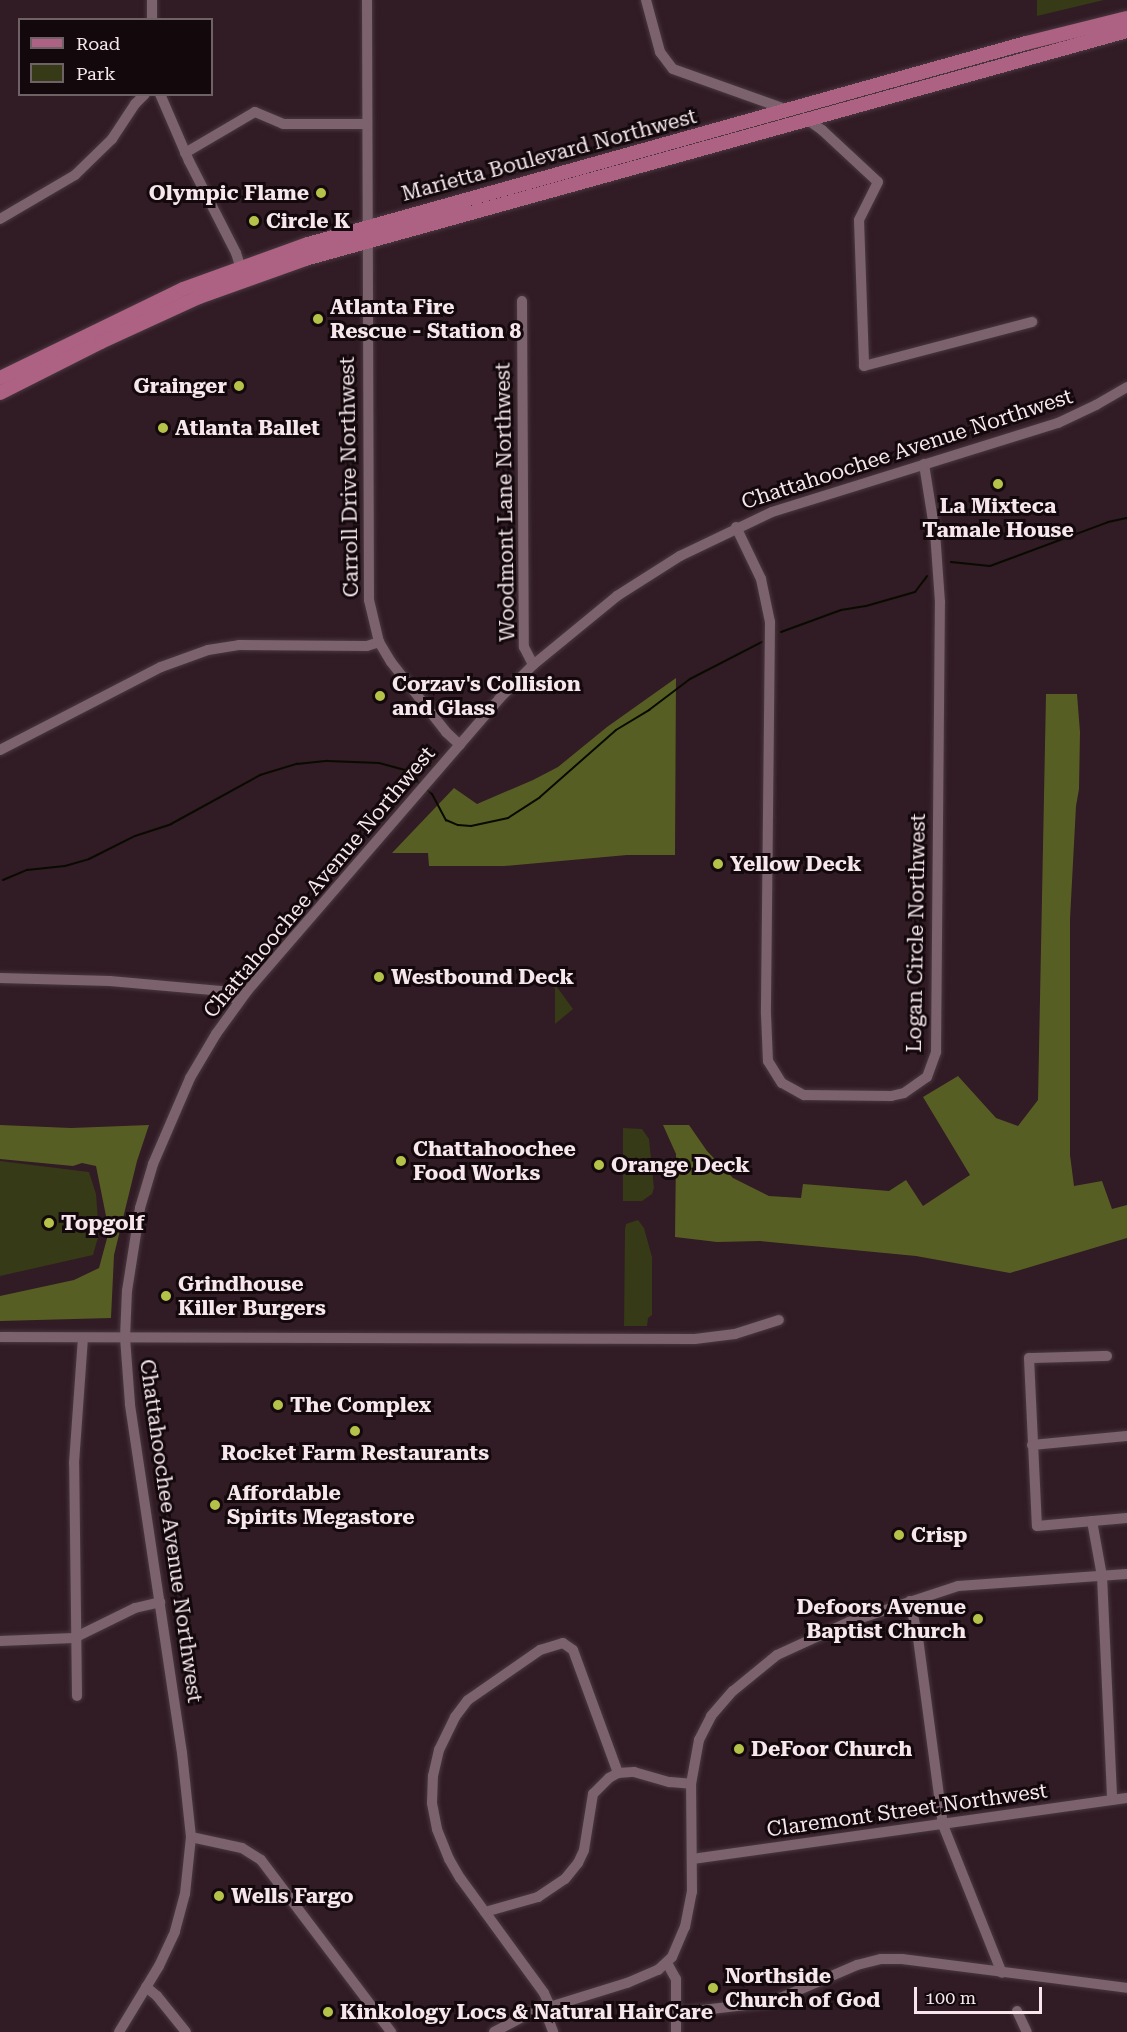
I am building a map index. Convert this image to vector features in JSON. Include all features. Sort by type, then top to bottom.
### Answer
[{"type":"main road","name":"Marietta Boulevard Northwest","points":[[0,378],[149,304],[243,273],[367,227],[1127,18]]},
{"type":"main road","points":[[0,393],[101,342],[199,297],[243,273],[367,242],[1127,31]]},
{"type":"street","points":[[152,0],[152,18]]},
{"type":"street","name":"Carroll Drive Northwest","points":[[367,0],[369,600],[379,642],[391,662],[446,732],[460,745]]},
{"type":"street","points":[[646,0],[660,52],[673,69],[789,110],[806,119],[822,129],[878,182],[859,220],[864,366],[1032,322]]},
{"type":"street","points":[[0,219],[75,175],[112,139],[135,104],[143,96]]},
{"type":"street","points":[[161,96],[243,273]]},
{"type":"street","points":[[186,153],[255,112],[284,124],[366,124]]},
{"type":"street","name":"Woodmont Lane Northwest","points":[[522,301],[524,646],[533,665]]},
{"type":"street","name":"Chattahoochee Avenue Northwest","points":[[119,2032],[167,1949],[180,1915],[188,1875],[191,1837],[182,1754],[130,1404],[125,1338],[133,1245],[153,1164],[190,1078],[239,1001],[433,775],[533,665],[579,625],[629,588],[680,556],[736,527],[807,499],[1058,423],[1127,387]]},
{"type":"street","name":"Logan Circle Northwest","points":[[736,527],[761,579],[770,622],[766,1014],[768,1061],[782,1083],[804,1095],[891,1096],[904,1093],[916,1088],[927,1077],[936,1052],[939,602],[935,533],[924,464]]},
{"type":"street","points":[[0,750],[161,667],[208,650],[239,645],[368,646],[379,642]]},
{"type":"street","points":[[0,978],[110,981],[210,990],[229,994],[239,1001]]},
{"type":"street","points":[[0,1337],[695,1340],[735,1334],[779,1320]]},
{"type":"street","points":[[77,1696],[74,1638],[74,1463],[83,1338]]},
{"type":"street","points":[[1107,1356],[1029,1359],[1037,1526],[1127,1518]]},
{"type":"street","points":[[1032,1445],[1127,1436]]},
{"type":"street","points":[[1092,1521],[1102,1576],[1112,1800]]},
{"type":"street","points":[[494,2032],[547,2007],[627,1983],[667,1963],[676,1950],[688,1914],[692,1859],[691,1784],[695,1752],[704,1728],[722,1703],[745,1680],[777,1655],[810,1638],[957,1586],[1127,1574]]},
{"type":"street","points":[[910,1601],[918,1638],[943,1825],[1002,1973]]},
{"type":"street","points":[[0,1641],[74,1638],[135,1608],[160,1602]]},
{"type":"street","points":[[553,2032],[544,1993],[454,1869],[437,1829],[432,1796],[435,1763],[445,1736],[468,1700],[536,1653],[558,1643],[567,1644],[573,1650],[618,1773]]},
{"type":"street","points":[[484,1912],[538,1897],[565,1879],[578,1863],[584,1850],[593,1794],[618,1773],[634,1772],[670,1782],[691,1784]]},
{"type":"street","name":"Claremont Street Northwest","points":[[692,1859],[1127,1798]]},
{"type":"street","points":[[191,1837],[242,1848],[261,1860],[391,2032]]},
{"type":"street","points":[[677,2013],[771,2002],[856,1965],[880,1959],[902,1959],[1002,1973],[1065,1978],[1127,1988]]},
{"type":"street","points":[[667,1963],[676,1979],[676,2032]]},
{"type":"street","points":[[147,1987],[186,2032]]},
{"type":"street","points":[[1017,2011],[1026,2032]]},
{"type":"green space","points":[[1037,0],[1104,0],[1037,16]]},
{"type":"green space","points":[[676,678],[675,855],[627,855],[504,866],[429,866],[428,853],[392,853],[454,788],[477,804],[533,780],[558,767],[607,727]]},
{"type":"green space","points":[[1046,694],[1077,694],[1080,732],[1079,789],[1076,806],[1070,919],[1070,1155],[1074,1186],[1102,1181],[1112,1209],[1127,1205],[1127,1238],[1010,1273],[916,1256],[760,1241],[717,1242],[675,1237],[676,1154],[663,1125],[689,1125],[707,1151],[733,1178],[769,1196],[801,1198],[803,1184],[889,1191],[906,1180],[923,1206],[970,1175],[923,1097],[958,1076],[996,1118],[1018,1126],[1038,1100]]},
{"type":"green space","points":[[549,976],[573,1009],[555,1024],[555,989],[546,979]]},
{"type":"green space","points":[[0,1125],[71,1128],[149,1125],[137,1161],[114,1255],[111,1318],[0,1321],[0,1296],[74,1280],[99,1268],[109,1231],[96,1166],[82,1163],[73,1166],[0,1159]]},
{"type":"green space","points":[[623,1128],[642,1129],[649,1139],[654,1188],[652,1194],[642,1201],[623,1201]]},
{"type":"green space","name":"Topgolf","points":[[0,1161],[89,1172],[96,1194],[99,1234],[93,1255],[0,1276]]},
{"type":"green space","points":[[638,1220],[644,1228],[652,1257],[652,1315],[648,1318],[647,1326],[624,1326],[625,1229],[626,1224]]},
{"type":"waterway","points":[[951,562],[990,566],[1108,522],[1127,518]]},
{"type":"waterway","points":[[781,632],[841,610],[866,606],[915,592],[927,576]]},
{"type":"waterway","points":[[425,788],[432,794],[446,820],[458,825],[471,826],[508,818],[540,797],[616,730],[649,710],[690,679],[762,642]]},
{"type":"waterway","points":[[3,880],[27,870],[65,866],[89,859],[135,836],[171,824],[260,775],[297,764],[328,761],[379,763],[405,770],[421,785]]},
{"type":"place","name":"Olympic Flame","points":[[321,193]]},
{"type":"place","name":"Circle K","points":[[254,221]]},
{"type":"place","name":"Atlanta Fire Rescue - Station 8","points":[[318,319]]},
{"type":"place","name":"Grainger","points":[[239,386]]},
{"type":"place","name":"Atlanta Ballet","points":[[163,428]]},
{"type":"place","name":"La Mixteca Tamale House","points":[[998,484]]},
{"type":"place","name":"Corzav's Collision and Glass","points":[[380,696]]},
{"type":"place","name":"Yellow Deck","points":[[718,864]]},
{"type":"place","name":"Westbound Deck","points":[[379,977]]},
{"type":"place","name":"Chattahoochee Food Works","points":[[401,1161]]},
{"type":"place","name":"Orange Deck","points":[[599,1165]]},
{"type":"place","name":"Topgolf","points":[[49,1223]]},
{"type":"place","name":"Grindhouse Killer Burgers","points":[[166,1296]]},
{"type":"place","name":"The Complex","points":[[278,1405]]},
{"type":"place","name":"Rocket Farm Restaurants","points":[[355,1431]]},
{"type":"place","name":"Affordable Spirits Megastore","points":[[215,1505]]},
{"type":"place","name":"Crisp","points":[[899,1535]]},
{"type":"place","name":"Defoors Avenue Baptist Church","points":[[978,1619]]},
{"type":"place","name":"DeFoor Church","points":[[739,1749]]},
{"type":"place","name":"Wells Fargo","points":[[219,1896]]},
{"type":"place","name":"Northside Church of God","points":[[713,1988]]},
{"type":"place","name":"Kinkology Locs & Natural HairCare","points":[[328,2012]]}]
